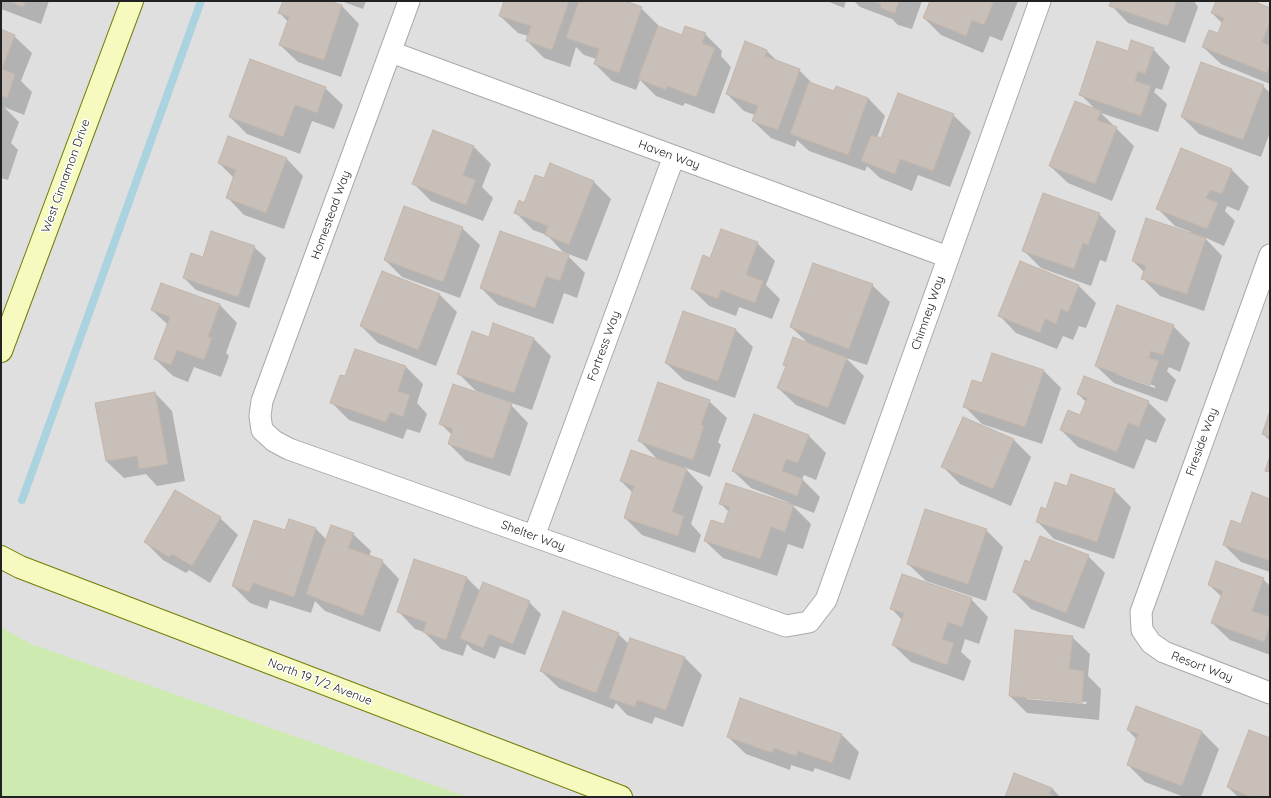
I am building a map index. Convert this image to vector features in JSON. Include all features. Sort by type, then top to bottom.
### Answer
[{"type":"main road","name":"West Cinnamon Drive","points":[[1,351],[132,1]]},
{"type":"main road","name":"North 19 1/2 Avenue","points":[[10,562],[621,797]]},
{"type":"street","name":"Homestead Way","points":[[262,430],[260,416],[262,401],[409,1]]},
{"type":"street","name":"Chimney Way","points":[[809,622],[826,600],[1040,1]]},
{"type":"street","name":"Haven Way","points":[[391,52],[948,257]]},
{"type":"street","name":"Fortress Way","points":[[534,536],[674,156]]},
{"type":"street","name":"Fireside Way","points":[[1142,630],[1141,612],[1147,594],[1270,255]]},
{"type":"street","name":"Shelter Way","points":[[262,430],[274,441],[289,449],[786,626],[809,622]]},
{"type":"street","name":"Resort Way","points":[[1142,630],[1151,643],[1164,652],[1270,693]]},
{"type":"shaded area","points":[[1,1],[1270,1],[1270,797],[1,797]]},
{"type":"green space","points":[[1,627],[31,644],[468,797],[1,797]]},
{"type":"building","points":[[8,1],[26,1],[23,7]]},
{"type":"building","points":[[283,1],[329,1],[342,5],[324,60],[279,45],[289,17],[278,13]]},
{"type":"building","points":[[504,1],[569,1],[552,50],[526,41],[531,26],[499,16]]},
{"type":"building","points":[[579,1],[625,1],[642,7],[619,73],[594,64],[599,49],[566,38]]},
{"type":"building","points":[[872,1],[899,1],[895,13],[880,8],[881,4]]},
{"type":"building","points":[[930,1],[994,1],[984,25],[972,20],[966,36],[923,18]]},
{"type":"building","points":[[1111,1],[1177,1],[1168,26],[1109,6]]},
{"type":"building","points":[[1216,1],[1253,1],[1270,8],[1270,22],[1262,42],[1270,46],[1270,64],[1267,73],[1202,47],[1209,30],[1218,33],[1224,18],[1211,13]]},
{"type":"building","points":[[658,26],[682,35],[685,26],[706,33],[702,43],[715,48],[696,97],[667,86],[666,90],[638,79]]},
{"type":"building","points":[[1,29],[15,35],[2,69],[15,74],[7,98],[1,96]]},
{"type":"building","points":[[1131,40],[1154,48],[1145,74],[1138,71],[1135,81],[1151,86],[1141,116],[1079,95],[1097,41],[1128,51]]},
{"type":"building","points":[[745,41],[767,50],[765,56],[800,69],[778,130],[752,121],[758,106],[726,94]]},
{"type":"building","points":[[250,59],[326,87],[317,113],[295,105],[283,137],[229,117]]},
{"type":"building","points":[[1201,62],[1264,85],[1243,140],[1181,117]]},
{"type":"building","points":[[809,82],[834,91],[836,86],[868,98],[848,155],[790,134]]},
{"type":"building","points":[[898,93],[954,114],[933,171],[900,159],[895,174],[861,161],[871,135],[881,138]]},
{"type":"building","points":[[1075,101],[1101,111],[1097,120],[1117,127],[1095,184],[1049,166]]},
{"type":"building","points":[[433,130],[474,146],[463,175],[476,180],[466,205],[412,184]]},
{"type":"building","points":[[228,136],[287,158],[266,213],[226,198],[236,170],[218,163]]},
{"type":"building","points":[[1181,148],[1232,169],[1222,194],[1210,190],[1206,198],[1218,203],[1207,229],[1156,209]]},
{"type":"building","points":[[550,163],[594,181],[569,245],[545,235],[548,226],[514,213],[519,200],[524,203],[535,175],[544,178]]},
{"type":"building","points":[[1043,193],[1100,213],[1088,245],[1083,243],[1074,269],[1022,251]]},
{"type":"building","points":[[404,206],[463,227],[443,282],[384,260]]},
{"type":"building","points":[[1146,218],[1206,238],[1187,294],[1141,279],[1146,266],[1132,261]]},
{"type":"building","points":[[721,229],[758,242],[746,275],[763,281],[755,303],[721,290],[718,299],[691,289],[703,255],[710,258]]},
{"type":"building","points":[[211,231],[255,246],[238,297],[183,278],[191,253],[203,257]]},
{"type":"building","points":[[500,231],[569,255],[560,281],[546,276],[535,308],[480,288]]},
{"type":"building","points":[[1020,261],[1079,285],[1068,312],[1061,309],[1056,324],[1045,319],[1040,333],[998,316]]},
{"type":"building","points":[[813,263],[873,284],[849,349],[790,327]]},
{"type":"building","points":[[382,271],[440,294],[418,350],[360,326]]},
{"type":"building","points":[[161,283],[220,304],[208,337],[212,338],[204,360],[177,350],[171,365],[154,359],[170,317],[151,310]]},
{"type":"building","points":[[1117,305],[1174,325],[1163,355],[1151,351],[1149,358],[1159,361],[1150,385],[1095,366]]},
{"type":"building","points":[[683,311],[736,329],[718,381],[665,363]]},
{"type":"building","points":[[493,323],[534,338],[514,393],[457,374],[472,331],[489,337]]},
{"type":"building","points":[[793,337],[847,358],[828,408],[777,388],[786,366],[783,365]]},
{"type":"building","points":[[355,349],[406,366],[398,391],[410,395],[403,417],[390,412],[386,422],[330,403],[340,375],[345,376]]},
{"type":"building","points":[[992,353],[1044,370],[1025,427],[963,407],[972,380],[982,383]]},
{"type":"building","points":[[1084,376],[1149,401],[1139,427],[1128,423],[1117,452],[1060,430],[1068,410],[1080,415],[1087,398],[1077,394]]},
{"type":"building","points":[[658,382],[710,400],[701,425],[704,426],[693,460],[638,441]]},
{"type":"building","points":[[453,384],[512,404],[493,459],[448,444],[453,429],[439,424]]},
{"type":"building","points":[[155,392],[168,464],[139,469],[137,456],[106,461],[95,403]]},
{"type":"building","points":[[1270,411],[1270,437],[1262,434]]},
{"type":"building","points":[[754,414],[809,435],[798,463],[786,459],[782,471],[803,479],[797,496],[732,471]]},
{"type":"building","points":[[963,417],[1014,439],[993,489],[941,467]]},
{"type":"building","points":[[631,450],[687,469],[672,512],[684,516],[678,536],[624,518],[634,486],[620,481]]},
{"type":"building","points":[[1270,456],[1270,472],[1265,471]]},
{"type":"building","points":[[1071,474],[1115,489],[1097,542],[1036,522],[1041,507],[1046,509],[1055,482],[1067,486]]},
{"type":"building","points":[[726,483],[794,505],[785,532],[771,527],[760,559],[704,541],[711,520],[724,524],[730,507],[719,504]]},
{"type":"building","points":[[175,490],[221,517],[192,566],[172,554],[169,557],[144,542]]},
{"type":"building","points":[[1252,492],[1270,499],[1270,561],[1223,545],[1231,520],[1241,524]]},
{"type":"building","points":[[925,509],[987,529],[968,584],[907,564]]},
{"type":"building","points":[[289,519],[316,528],[294,597],[253,583],[249,592],[232,586],[254,520],[285,530]]},
{"type":"building","points":[[331,525],[354,533],[348,548],[383,560],[363,616],[306,594]]},
{"type":"building","points":[[1040,536],[1089,555],[1066,613],[1013,592],[1025,560],[1030,562]]},
{"type":"building","points":[[414,559],[467,577],[446,640],[423,632],[426,622],[397,612]]},
{"type":"building","points":[[1216,561],[1264,578],[1252,611],[1270,617],[1270,625],[1264,642],[1211,623],[1223,591],[1208,585]]},
{"type":"building","points":[[902,574],[972,598],[962,627],[948,622],[942,639],[954,643],[947,665],[892,645],[904,613],[890,609]]},
{"type":"building","points":[[483,582],[530,601],[513,644],[489,634],[483,648],[460,638]]},
{"type":"building","points":[[563,611],[619,633],[596,693],[540,671]]},
{"type":"building","points":[[1015,630],[1073,636],[1069,669],[1084,671],[1082,703],[1009,696]]},
{"type":"building","points":[[630,638],[685,657],[666,710],[637,700],[635,707],[609,698]]},
{"type":"building","points":[[740,698],[842,734],[832,763],[798,751],[796,756],[774,748],[772,753],[727,737]]},
{"type":"building","points":[[1136,706],[1202,731],[1182,786],[1127,765],[1138,734],[1127,730]]},
{"type":"building","points":[[1249,730],[1270,738],[1270,797],[1251,797],[1227,787]]},
{"type":"building","points":[[1014,773],[1052,788],[1049,794],[1056,797],[1005,797]]},
{"type":"waterway","points":[[22,500],[201,1]]}]
